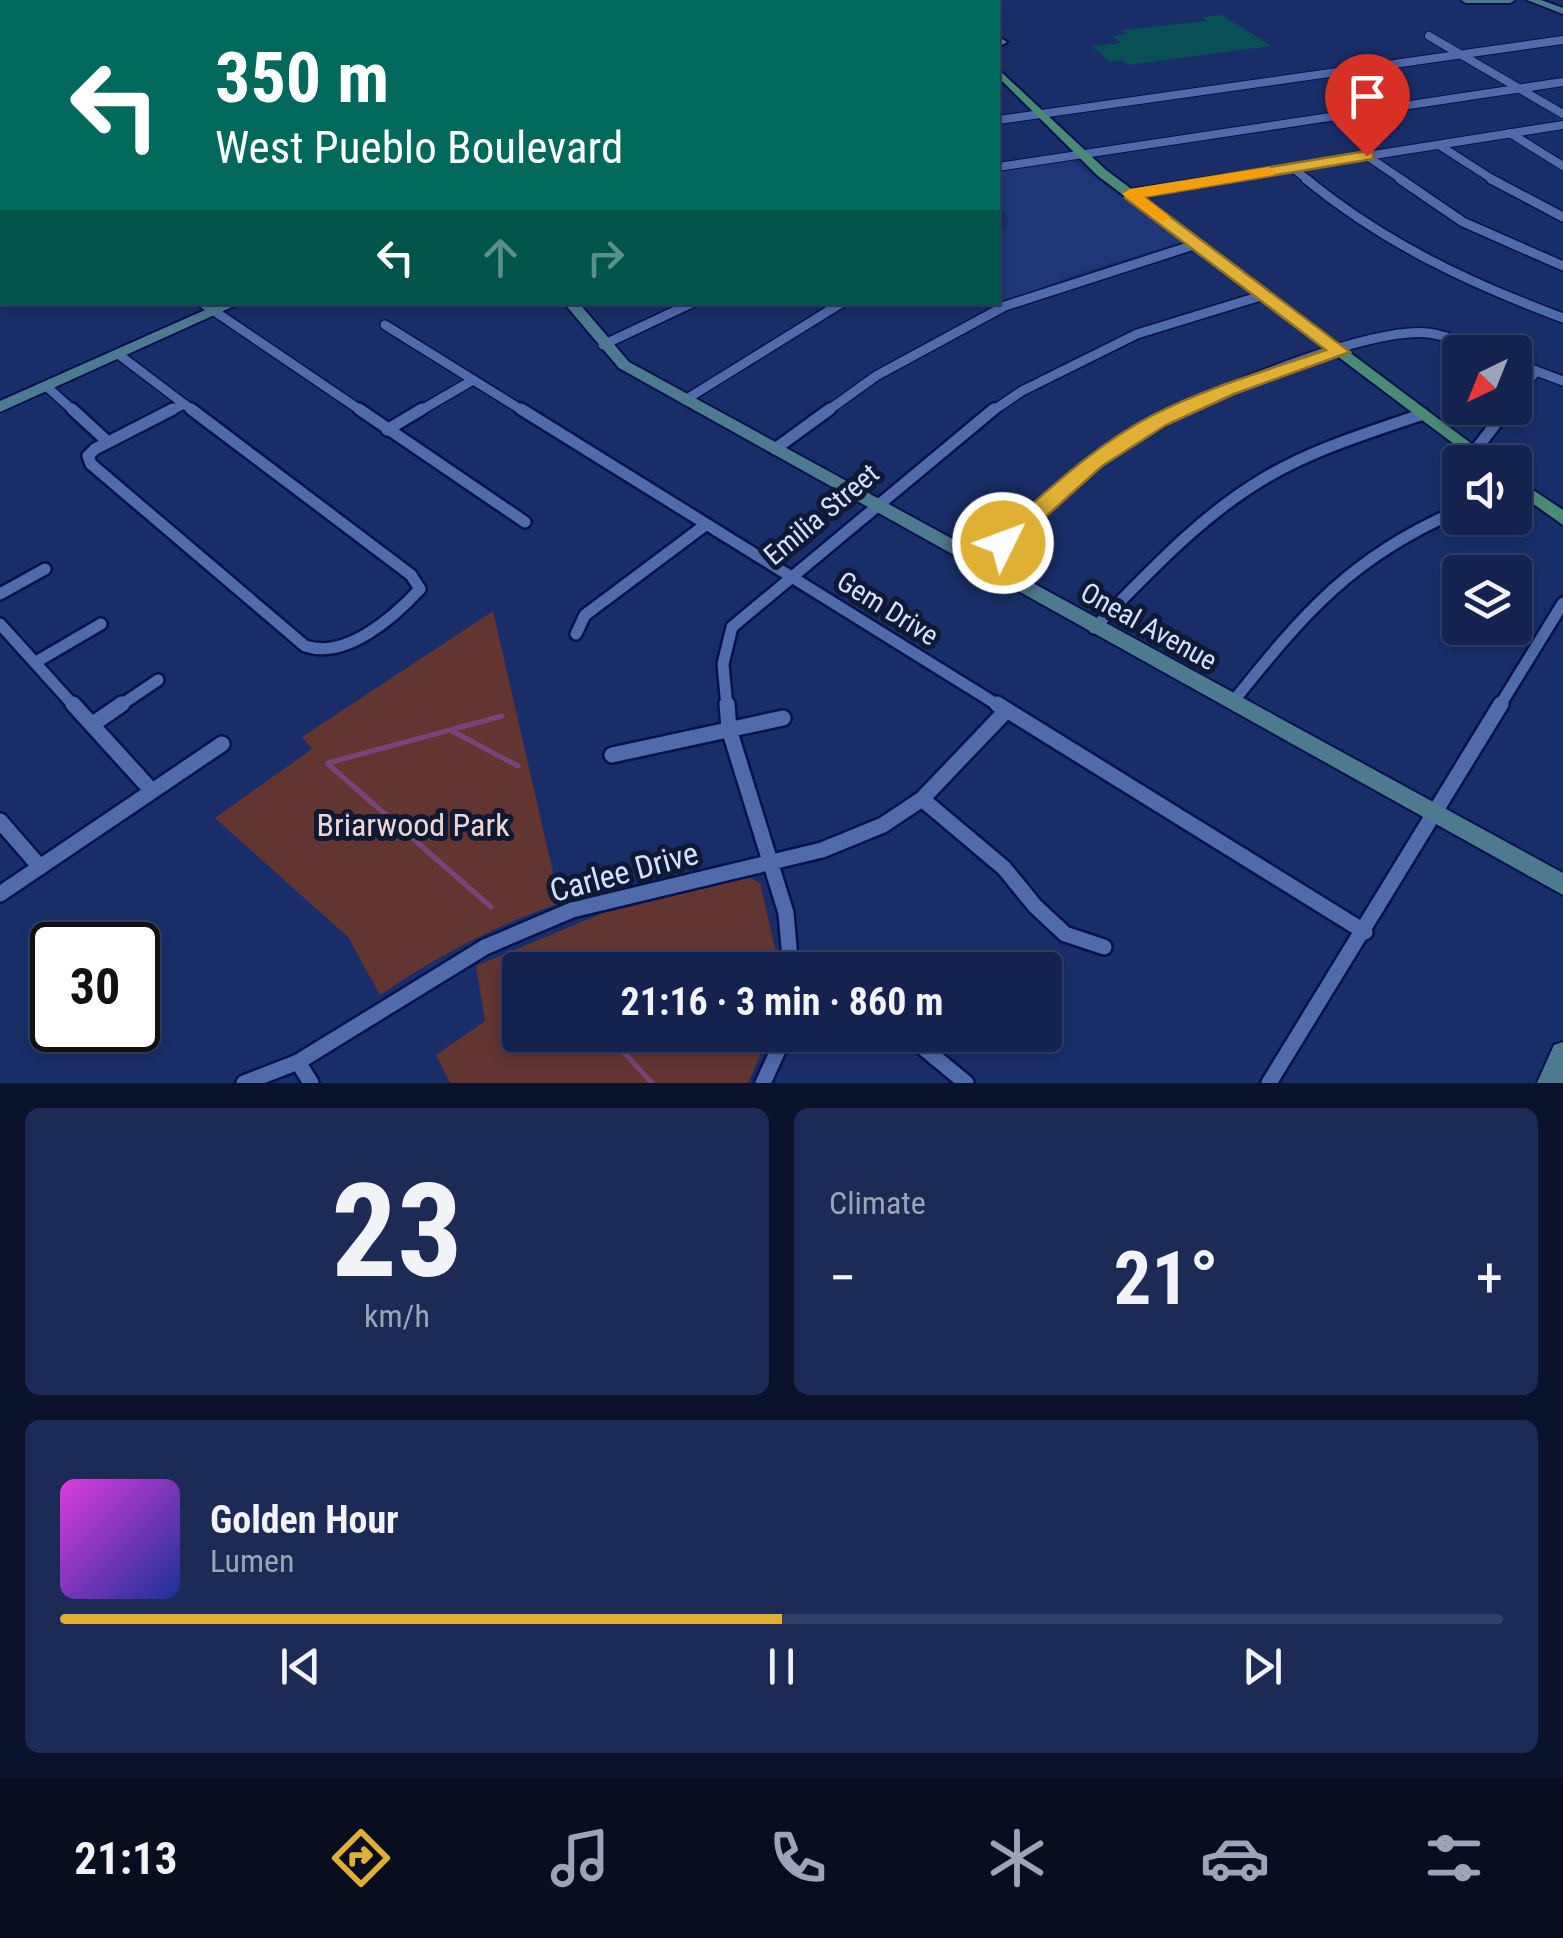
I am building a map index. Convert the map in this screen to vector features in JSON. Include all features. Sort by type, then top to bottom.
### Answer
[{"type":"main road","points":[[1000,74],[1080,154],[1130,194],[1465,445]]},
{"type":"main road","points":[[1532,497],[1563,519]]},
{"type":"street","points":[[1466,0],[1510,0]]},
{"type":"street","points":[[1532,0],[1563,12]]},
{"type":"street","points":[[1430,36],[1563,114]]},
{"type":"street","points":[[1000,120],[1563,40]]},
{"type":"street","points":[[1000,166],[1563,82]]},
{"type":"street","points":[[1130,194],[1563,124]]},
{"type":"street","points":[[1510,133],[1563,166]]},
{"type":"street","points":[[1439,144],[1514,194],[1563,217]]},
{"type":"street","points":[[1367,156],[1463,222],[1563,266]]},
{"type":"street","points":[[1293,168],[1370,227],[1422,258],[1563,318]]},
{"type":"street","points":[[1001,304],[1196,244]]},
{"type":"street","name":"Emilia Street","points":[[790,952],[786,913],[729,729],[722,664],[732,627],[971,425],[1068,366],[1136,334],[1264,295]]},
{"type":"street","name":"Oneal Avenue","points":[[572,305],[624,365],[1563,886]]},
{"type":"street","points":[[603,344],[688,305]]},
{"type":"street","points":[[685,400],[838,305]]},
{"type":"street","points":[[775,449],[876,376],[999,305]]},
{"type":"street","points":[[0,407],[118,354],[208,307],[525,522]]},
{"type":"street","name":"Gem Drive","points":[[385,326],[1365,932]]},
{"type":"street","points":[[980,564],[1095,461],[1159,420],[1227,390],[1340,352],[1412,332],[1442,335]]},
{"type":"street","points":[[118,354],[186,404],[411,575],[420,589],[409,602],[336,649],[318,651],[306,646],[91,464],[88,456],[108,442],[186,404]]},
{"type":"street","points":[[1532,369],[1563,381]]},
{"type":"street","points":[[1532,376],[1536,371]]},
{"type":"street","points":[[387,430],[473,380]]},
{"type":"street","points":[[46,386],[108,442]]},
{"type":"street","points":[[1094,628],[1213,514],[1261,480],[1312,455],[1423,414]]},
{"type":"street","points":[[1479,445],[1495,425]]},
{"type":"street","points":[[1232,702],[1316,599],[1366,556],[1442,517]]},
{"type":"street","points":[[576,634],[584,615],[704,526]]},
{"type":"street","points":[[0,594],[46,569]]},
{"type":"street","points":[[1270,1083],[1563,603]]},
{"type":"street","points":[[0,624],[152,791]]},
{"type":"street","points":[[36,662],[101,624]]},
{"type":"street","points":[[93,724],[158,680]]},
{"type":"street","name":"Carlee Drive","points":[[244,1083],[298,1062],[486,947],[572,910],[822,850],[883,825],[922,799],[1006,711]]},
{"type":"street","points":[[612,755],[783,718]]},
{"type":"street","points":[[0,894],[222,744]]},
{"type":"street","points":[[922,799],[1004,868],[1035,906],[1065,934],[1104,947]]},
{"type":"street","points":[[0,821],[40,867]]},
{"type":"street","points":[[763,1083],[777,1052]]},
{"type":"street","points":[[929,1052],[966,1083]]},
{"type":"street","points":[[1550,1083],[1563,1054]]},
{"type":"street","points":[[298,1062],[311,1083]]},
{"type":"shaded area","points":[[1070,159],[1183,242],[1082,272],[1006,301],[1000,296],[1000,233],[1007,226],[1008,217],[1000,207],[1000,171]]},
{"type":"green space","name":"Briarwood Park","points":[[493,611],[560,903],[467,943],[380,995],[348,937],[215,818],[312,749],[302,737]]},
{"type":"green space","points":[[749,877],[760,883],[776,952],[510,952],[603,913]]},
{"type":"green space","points":[[502,955],[502,1052],[762,1052],[748,1083],[450,1083],[436,1055],[485,1021],[476,966]]},
{"type":"building","points":[[1222,15],[1271,46],[1128,65],[1122,60],[1110,62],[1092,46],[1121,43],[1112,36],[1127,34],[1122,30],[1207,21],[1202,17]]},
{"type":"waterway","points":[[328,763],[502,716]]},
{"type":"waterway","points":[[452,731],[518,766]]},
{"type":"waterway","points":[[328,764],[491,907]]},
{"type":"waterway","points":[[624,1052],[652,1083]]},
{"type":"slow traffic","points":[[1162,217],[1130,194],[1269,172]]},
{"type":"route","points":[[1003,543],[1095,461],[1159,420],[1227,390],[1340,352],[1130,194],[1367,156]]}]
